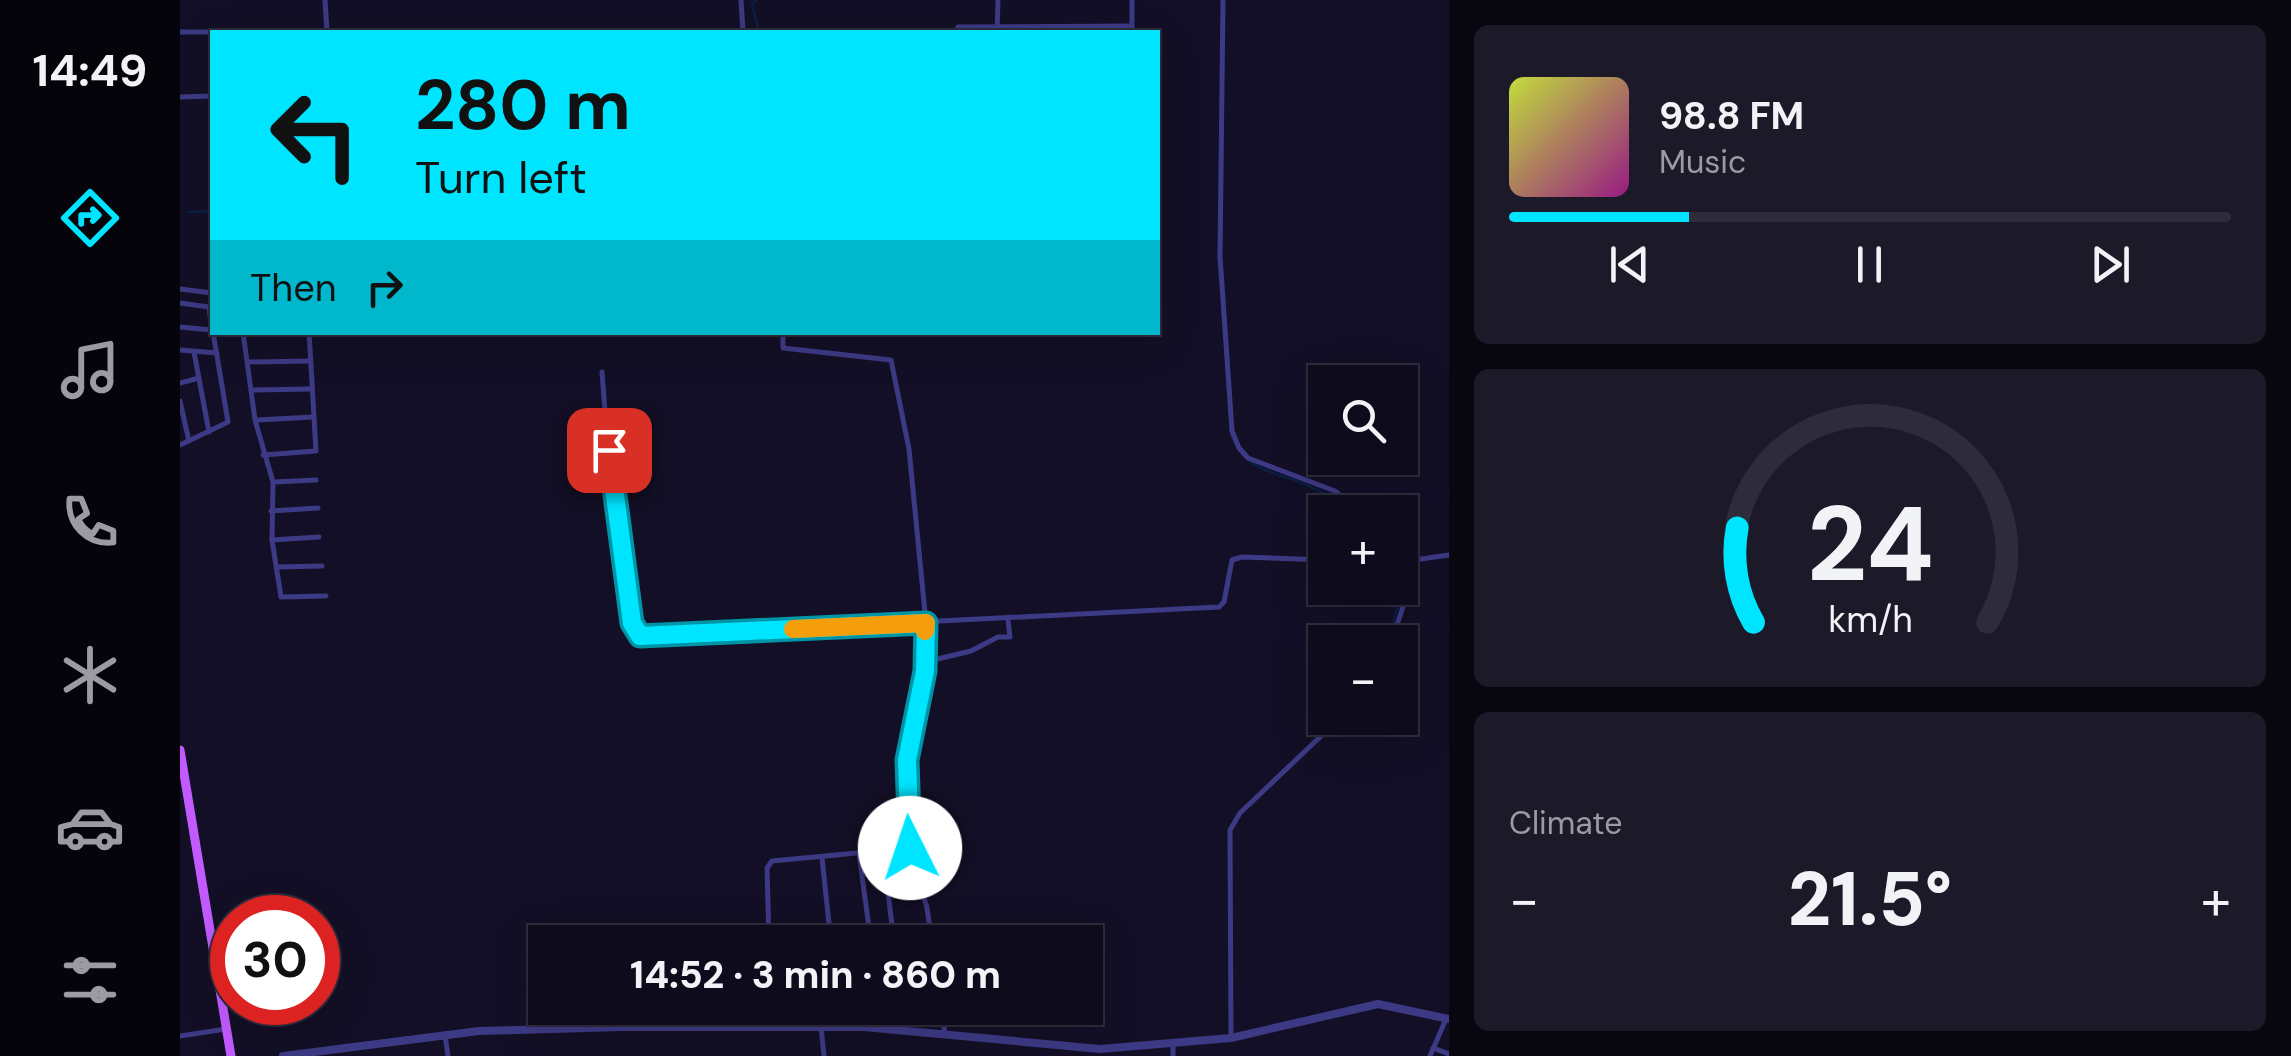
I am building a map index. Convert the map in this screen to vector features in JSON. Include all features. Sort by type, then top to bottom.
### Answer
[{"type":"main road","points":[[180,750],[230,1056]]},
{"type":"street","points":[[325,0],[327,30]]},
{"type":"street","points":[[741,0],[743,30]]},
{"type":"street","points":[[998,0],[998,30]]},
{"type":"street","points":[[958,30],[1132,29],[1132,0]]},
{"type":"street","points":[[1224,0],[1220,256],[1232,431],[1248,458],[1340,495]]},
{"type":"street","points":[[180,32],[210,32]]},
{"type":"street","points":[[180,97],[210,96]]},
{"type":"street","points":[[180,290],[210,293]]},
{"type":"street","points":[[180,303],[208,307],[210,320]]},
{"type":"street","points":[[180,327],[210,332]]},
{"type":"street","points":[[180,445],[228,422],[213,335]]},
{"type":"street","points":[[245,335],[255,420],[274,482],[272,540],[281,597],[326,596]]},
{"type":"street","points":[[263,455],[316,451],[309,335]]},
{"type":"street","points":[[782,335],[783,348],[890,360],[910,450],[926,623],[925,662],[907,760],[910,848],[930,925]]},
{"type":"street","points":[[180,350],[217,354]]},
{"type":"street","points":[[194,352],[209,432]]},
{"type":"street","points":[[248,362],[310,361]]},
{"type":"street","points":[[602,372],[632,623],[640,636],[1220,607],[1232,560],[1308,559]]},
{"type":"street","points":[[180,383],[200,378]]},
{"type":"street","points":[[252,390],[312,388]]},
{"type":"street","points":[[180,401],[189,441]]},
{"type":"street","points":[[255,420],[314,418]]},
{"type":"street","points":[[274,482],[316,480]]},
{"type":"street","points":[[271,511],[318,508]]},
{"type":"street","points":[[272,540],[319,537]]},
{"type":"street","points":[[1418,561],[1448,555]]},
{"type":"street","points":[[276,568],[322,566]]},
{"type":"street","points":[[925,662],[971,651],[998,637],[1010,637],[1008,620]]},
{"type":"street","points":[[1230,1038],[1230,830],[1240,813],[1322,735]]},
{"type":"street","points":[[768,925],[768,864],[910,848]]},
{"type":"street","points":[[883,851],[892,925]]},
{"type":"street","points":[[858,854],[868,925]]},
{"type":"street","points":[[822,858],[829,925]]},
{"type":"street","points":[[283,1056],[444,1035],[622,1027],[768,1026],[884,1028],[1067,1051],[1230,1038],[1378,1004],[1447,1019],[1431,1052],[1448,1054]]},
{"type":"street","points":[[905,1025],[906,1031]]},
{"type":"street","points":[[944,1025],[945,1034]]},
{"type":"street","points":[[822,1026],[824,1056]]},
{"type":"street","points":[[180,1036],[226,1029]]},
{"type":"street","points":[[444,1035],[448,1056]]},
{"type":"street","points":[[1173,1056],[1174,1044]]},
{"type":"waterway","points":[[757,0],[752,4],[758,30]]},
{"type":"waterway","points":[[189,212],[210,211]]},
{"type":"waterway","points":[[1218,256],[1219,273]]},
{"type":"waterway","points":[[1230,431],[1252,463],[1326,495]]},
{"type":"waterway","points":[[1392,625],[1398,605]]},
{"type":"slow traffic","points":[[793,629],[926,623],[925,631]]},
{"type":"route","points":[[609,450],[632,623],[640,636],[926,623],[925,671],[907,760],[910,848]]}]
